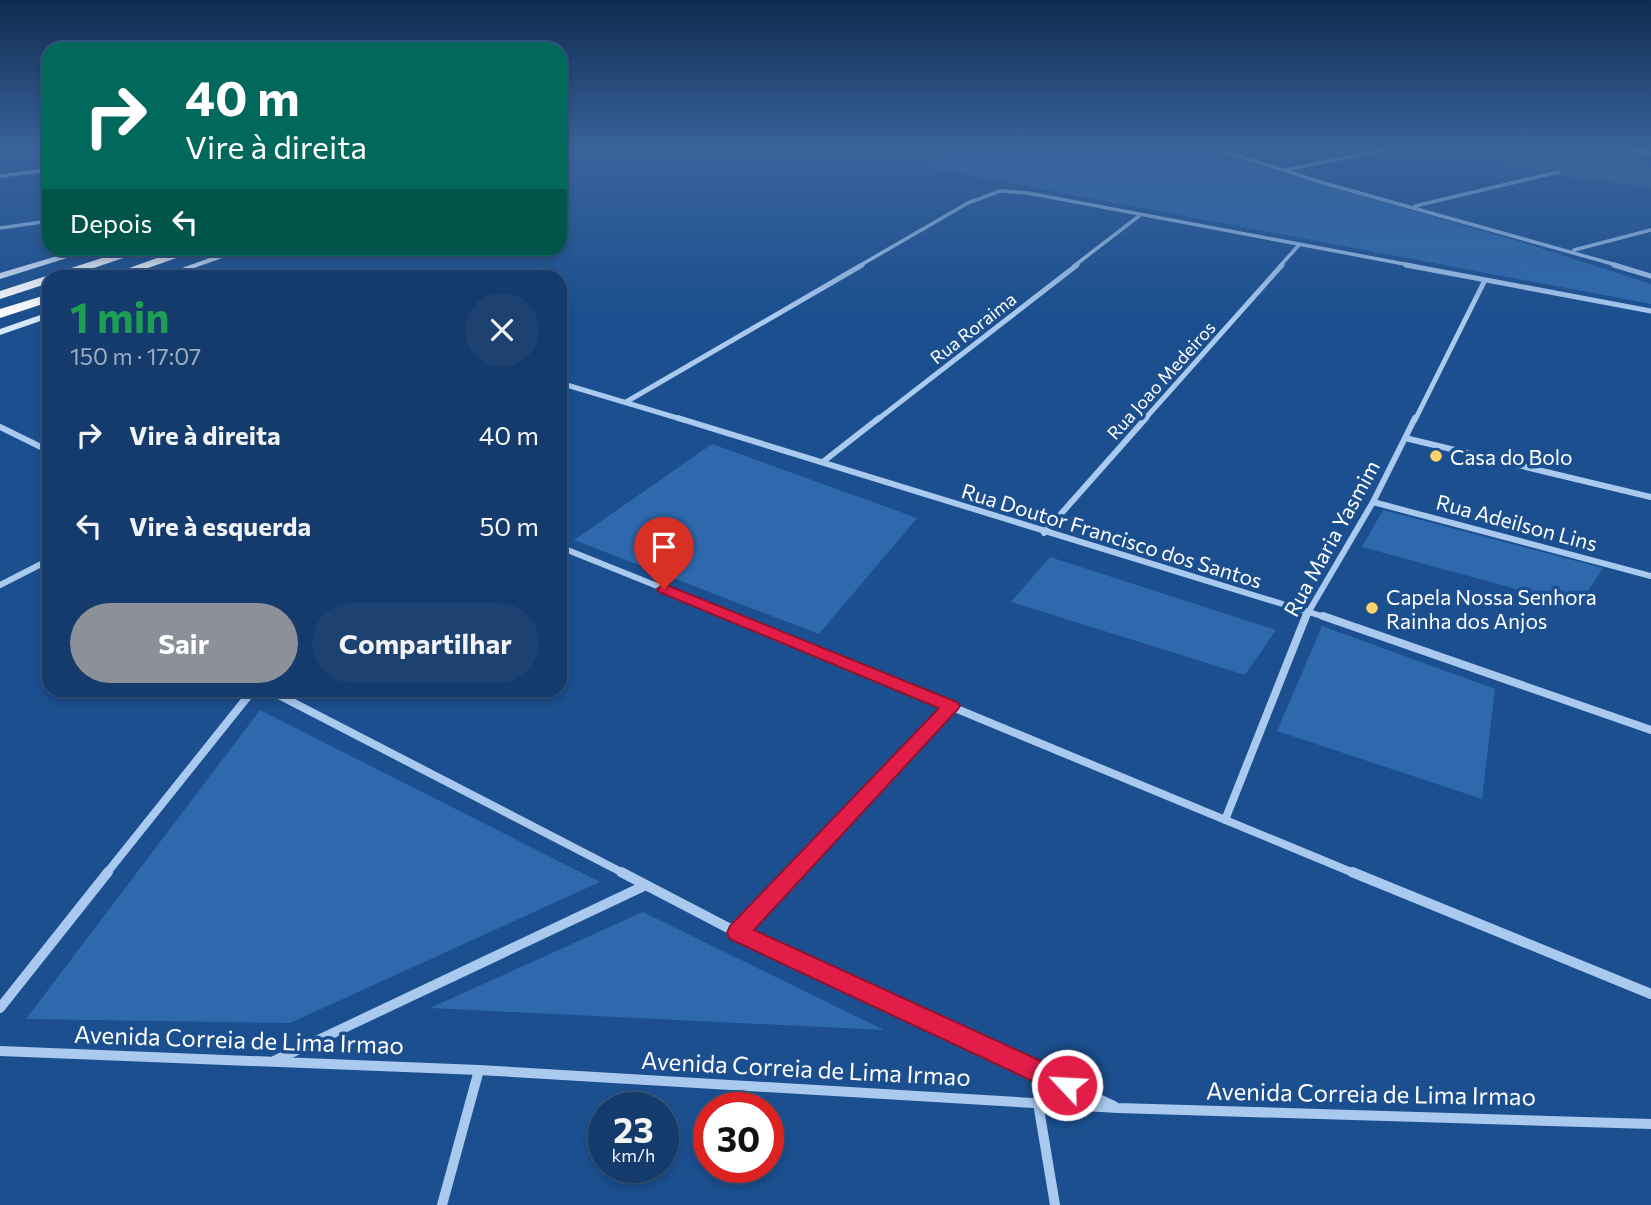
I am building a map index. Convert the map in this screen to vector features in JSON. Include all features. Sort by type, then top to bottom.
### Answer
[{"type":"highway","points":[[77,270],[122,256]]},
{"type":"highway","points":[[132,270],[175,256]]},
{"type":"highway","points":[[0,295],[42,281]]},
{"type":"highway","points":[[0,314],[42,300]]},
{"type":"main road","points":[[0,276],[68,256]]},
{"type":"main road","points":[[182,270],[223,256]]},
{"type":"main road","points":[[0,332],[42,317]]},
{"type":"street","points":[[626,402],[967,203]]},
{"type":"street","points":[[1077,203],[1651,311]]},
{"type":"street","points":[[1399,203],[1571,250],[1651,276]]},
{"type":"street","points":[[1413,207],[1429,203]]},
{"type":"street","name":"Rua Roraima","points":[[824,461],[1139,216]]},
{"type":"street","points":[[0,228],[42,222]]},
{"type":"street","points":[[1571,250],[1651,230]]},
{"type":"street","name":"Rua Joao Medeiros","points":[[1044,533],[1299,246]]},
{"type":"street","name":"Rua Maria Yasmim","points":[[1226,820],[1308,611],[1373,502],[1485,280]]},
{"type":"street","name":"Rua Doutor Francisco dos Santos","points":[[567,385],[824,461],[1044,533],[1308,611],[1651,730]]},
{"type":"street","points":[[0,427],[42,448]]},
{"type":"street","points":[[1405,438],[1651,497]]},
{"type":"street","name":"Rua Adeilson Lins","points":[[1373,502],[1651,576]]},
{"type":"street","points":[[567,550],[1586,970],[1651,994]]},
{"type":"street","points":[[0,585],[42,564]]},
{"type":"street","points":[[0,1008],[247,697]]},
{"type":"street","points":[[283,697],[738,933],[1118,1108]]},
{"type":"street","points":[[738,933],[951,706]]},
{"type":"street","points":[[272,1062],[646,885]]},
{"type":"street","name":"Avenida Correia de Lima Irmao","points":[[0,1051],[479,1070],[1118,1108],[1651,1124]]},
{"type":"street","points":[[442,1205],[479,1070]]},
{"type":"street","points":[[1038,1103],[1055,1205]]},
{"type":"shaded area","points":[[1117,203],[1386,203],[1518,241],[1651,284],[1651,304]]},
{"type":"shaded area","points":[[712,444],[917,518],[819,634],[574,540]]},
{"type":"shaded area","points":[[1383,510],[1603,568],[1578,606],[1362,547]]},
{"type":"shaded area","points":[[1050,557],[1276,630],[1245,675],[1011,602]]},
{"type":"shaded area","points":[[1322,626],[1495,689],[1482,799],[1277,731]]},
{"type":"shaded area","points":[[260,710],[600,882],[290,1023],[26,1019]]},
{"type":"shaded area","points":[[643,912],[884,1030],[430,1008]]},
{"type":"place","name":"Casa do Bolo","points":[[1436,456]]},
{"type":"place","name":"Capela Nossa Senhora Rainha dos Anjos","points":[[1372,608]]},
{"type":"route","points":[[664,589],[951,706],[738,933],[1067,1085]]}]
